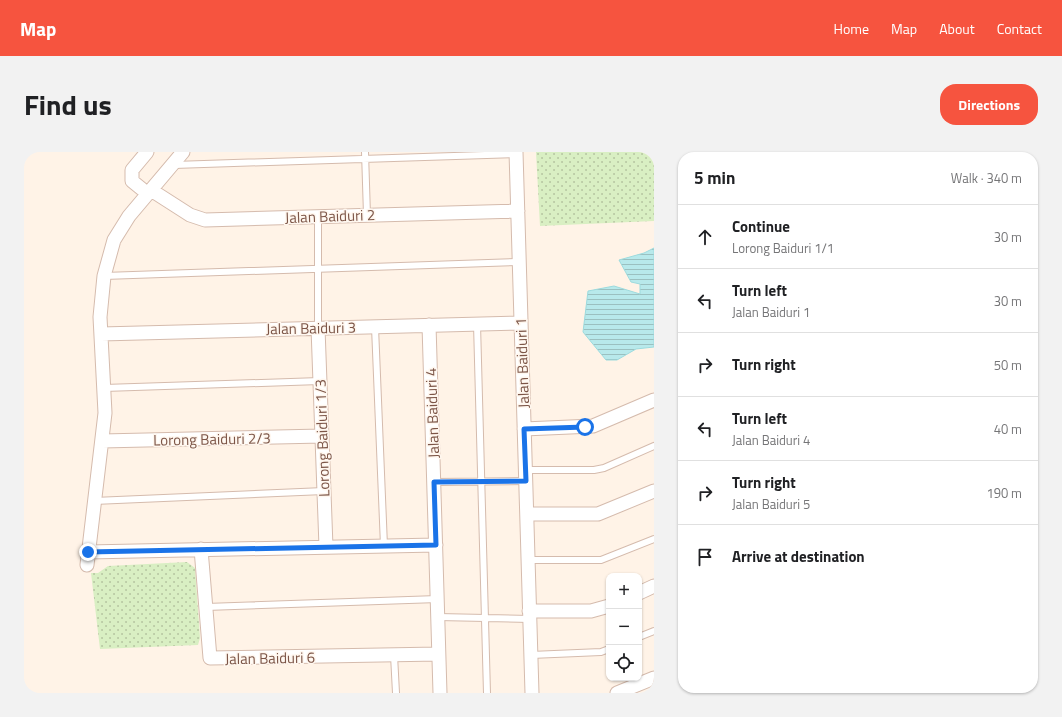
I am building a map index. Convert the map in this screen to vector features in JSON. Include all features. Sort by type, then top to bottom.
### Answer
[{"type":"street","name":"Jalan Baiduri 2","points":[[147,152],[132,170],[132,181],[190,215],[204,220],[518,211]]},
{"type":"street","points":[[87,566],[105,412],[100,317],[104,276],[114,240],[129,216],[183,152]]},
{"type":"street","name":"Jalan Baiduri 1","points":[[516,153],[532,693]]},
{"type":"street","name":"Jalan Baiduri 3","points":[[101,334],[521,323]]},
{"type":"street","name":"Jalan Baiduri 4","points":[[429,325],[440,693]]},
{"type":"street","name":"Lorong Baiduri 1/3","points":[[318,328],[326,547]]},
{"type":"street","points":[[524,429],[593,426],[654,400]]},
{"type":"street","name":"Lorong Baiduri 2/3","points":[[102,441],[322,436]]},
{"type":"street","points":[[527,514],[598,514],[654,491]]},
{"type":"street","points":[[88,552],[436,545]]},
{"type":"street","name":"Jalan Baiduri 6","points":[[201,549],[210,658],[438,654]]},
{"type":"street","points":[[642,591],[654,586]]},
{"type":"street","points":[[530,615],[591,611],[606,607]]},
{"type":"street","points":[[617,693],[654,678]]},
{"type":"lane","points":[[173,165],[365,155],[516,153]]},
{"type":"lane","points":[[365,155],[367,215]]},
{"type":"lane","points":[[318,216],[318,328]]},
{"type":"lane","points":[[104,276],[519,262]]},
{"type":"lane","points":[[477,324],[487,693]]},
{"type":"lane","points":[[375,327],[384,546]]},
{"type":"lane","points":[[104,388],[320,381]]},
{"type":"lane","points":[[434,482],[481,482],[526,476],[594,470],[604,468],[654,446]]},
{"type":"lane","points":[[94,500],[324,491]]},
{"type":"lane","points":[[528,560],[601,560],[654,539]]},
{"type":"lane","points":[[206,607],[438,599]]},
{"type":"lane","points":[[438,617],[485,618],[530,615]]},
{"type":"lane","points":[[642,636],[654,631]]},
{"type":"lane","points":[[531,655],[601,652],[606,650]]},
{"type":"lane","points":[[394,655],[396,693]]},
{"type":"green space","points":[[536,152],[654,152],[654,221],[540,226]]},
{"type":"green space","points":[[187,562],[195,568],[200,638],[198,645],[100,649],[91,573],[98,573],[108,566]]},
{"type":"water","points":[[654,248],[654,347],[636,349],[617,360],[606,360],[583,332],[588,291],[614,286],[640,294],[640,284],[631,282],[619,260],[644,253]]},
{"type":"route","points":[[88,552],[436,545],[434,482],[526,481],[524,429],[585,427]]}]
